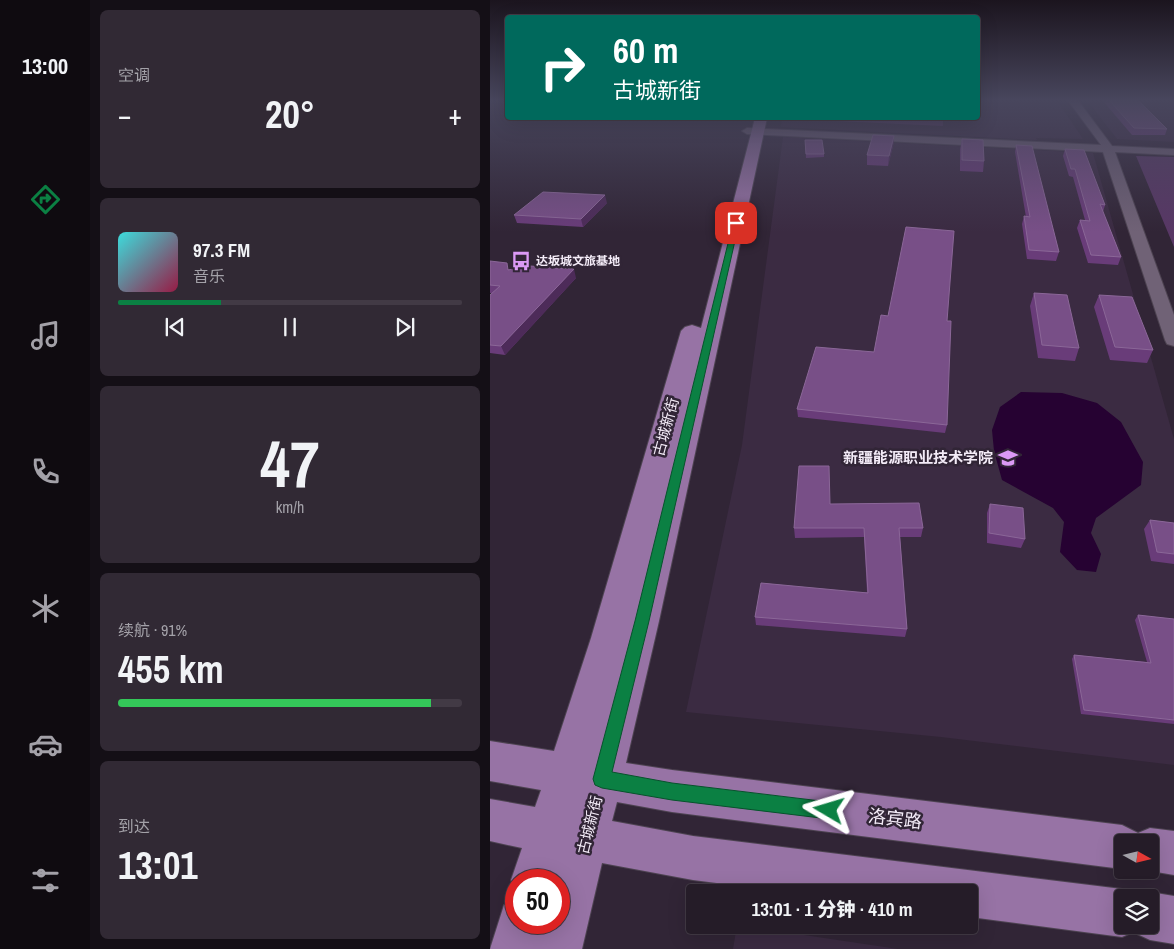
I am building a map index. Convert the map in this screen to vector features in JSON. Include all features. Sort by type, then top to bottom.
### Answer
[{"type":"main road","name":"古城新街","points":[[558,949],[568,835],[584,776],[608,638],[714,250],[748,143]]},
{"type":"main road","name":"古城新街","points":[[584,776],[642,621],[750,143]]},
{"type":"main road","name":"洛宾路","points":[[490,760],[672,791],[1114,845]]},
{"type":"main road","points":[[490,820],[693,858],[899,884]]},
{"type":"main road","name":"古城新街","points":[[542,869],[568,835]]},
{"type":"main road","points":[[1159,851],[1174,853]]},
{"type":"main road","points":[[978,895],[1114,912]]},
{"type":"main road","points":[[1159,918],[1174,920]]},
{"type":"main road","points":[[513,949],[517,934]]},
{"type":"street","points":[[1063,143],[1174,152]]},
{"type":"street","points":[[1105,143],[1174,340]]},
{"type":"street","points":[[1107,146],[1174,147]]},
{"type":"shaded area","name":"新疆能源职业技术学院","points":[[782,143],[905,143],[1093,153],[1174,439],[1174,765],[941,737],[686,712],[742,445]]},
{"type":"shaded area","points":[[1136,156],[1174,157],[1174,247]]},
{"type":"shaded area","points":[[1021,392],[1062,393],[1097,403],[1121,422],[1143,462],[1141,485],[1096,518],[1091,533],[1101,554],[1096,572],[1077,570],[1060,552],[1064,522],[1053,508],[1002,480],[994,451],[992,430],[1000,407]]},
{"type":"shaded area","points":[[736,934],[797,934],[898,949],[733,949]]},
{"type":"building","points":[[805,143],[822,143],[824,154],[806,154]]},
{"type":"building","points":[[871,143],[892,143],[889,156],[867,155]]},
{"type":"building","points":[[962,143],[983,143],[984,161],[962,160]]},
{"type":"building","points":[[1016,145],[1032,146],[1059,252],[1029,250],[1024,216],[1030,217]]},
{"type":"building","points":[[1065,149],[1084,150],[1105,205],[1100,204],[1121,257],[1091,255],[1080,220],[1090,221],[1075,169],[1071,169]]},
{"type":"building","points":[[543,192],[605,195],[581,219],[514,215]]},
{"type":"building","points":[[906,227],[954,231],[947,321],[951,321],[947,425],[797,409],[816,347],[874,352],[881,315],[888,316]]},
{"type":"building","points":[[490,261],[507,263],[508,270],[530,266],[574,269],[501,346],[490,345],[490,295],[500,286],[490,285]]},
{"type":"building","points":[[1034,293],[1067,295],[1079,348],[1042,345]]},
{"type":"building","points":[[1099,295],[1132,297],[1153,350],[1115,347]]},
{"type":"building","points":[[799,466],[829,466],[830,504],[919,503],[923,528],[899,528],[907,629],[755,617],[761,583],[868,593],[864,528],[794,528]]},
{"type":"building","points":[[990,504],[1023,508],[1025,539],[989,533]]},
{"type":"building","points":[[1150,520],[1174,523],[1174,554],[1157,552]]},
{"type":"building","points":[[1138,615],[1174,619],[1174,720],[1084,710],[1074,655],[1151,663]]},
{"type":"place","name":"达坂城文旅基地","points":[[521,261]]},
{"type":"place","name":"新疆能源职业技术学院","points":[[1008,458]]},
{"type":"route","points":[[736,223],[642,621],[602,779],[672,791],[829,810]]}]
